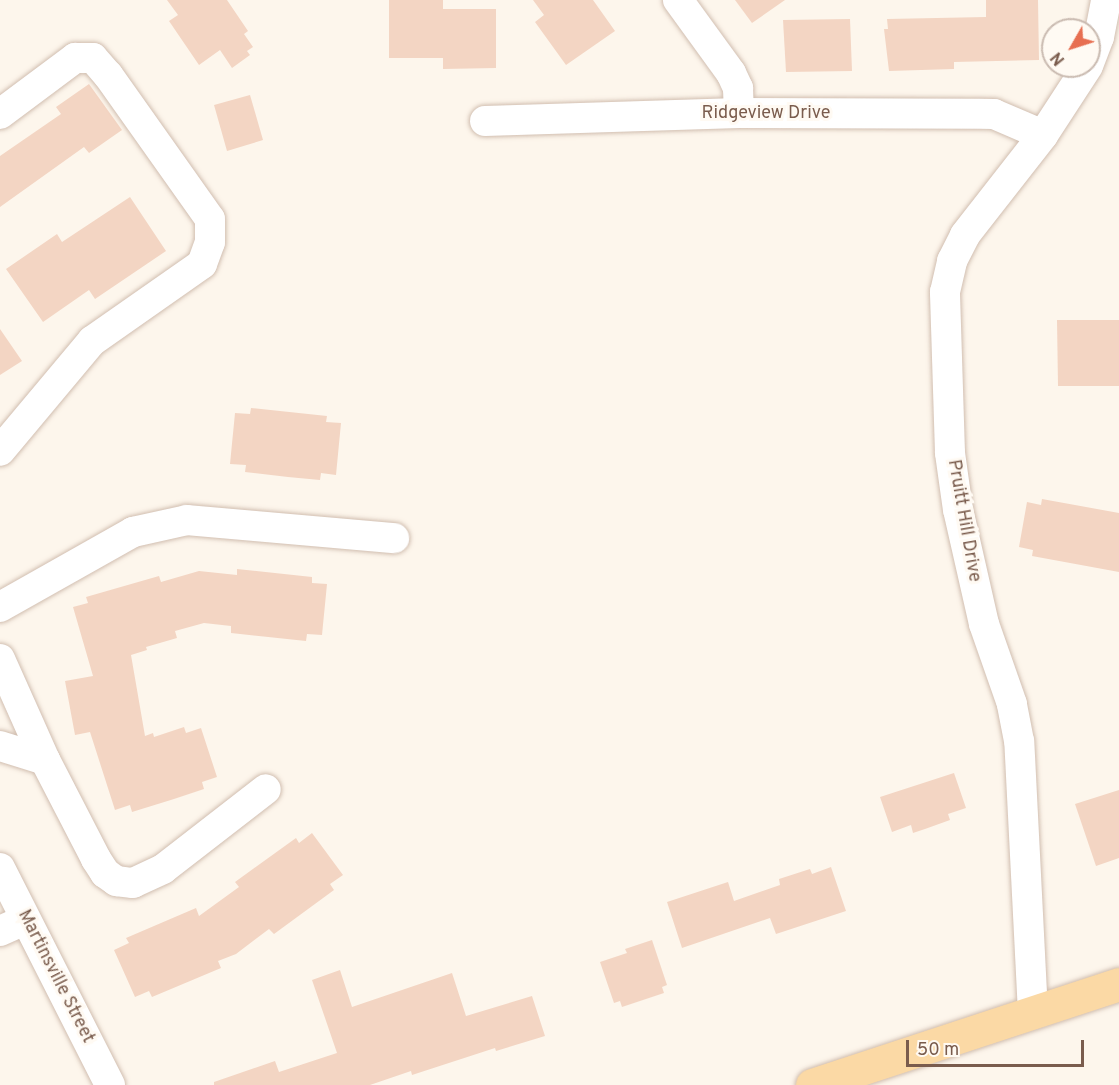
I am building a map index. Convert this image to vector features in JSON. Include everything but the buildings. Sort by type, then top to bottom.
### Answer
[{"type":"main road","points":[[812,1085],[1119,984]]},
{"type":"street","points":[[678,0],[731,73],[738,88],[739,113]]},
{"type":"street","name":"Pruitt Hill Drive","points":[[1101,31],[1106,0]]},
{"type":"street","points":[[0,114],[75,58],[93,58],[108,75],[210,219],[210,242],[202,264],[92,342],[3,437]]},
{"type":"street","name":"Pruitt Hill Drive","points":[[1033,1013],[1018,741],[1011,704],[978,603],[958,510],[950,453],[945,302],[952,261],[965,235],[1043,135],[1079,78]]},
{"type":"street","name":"Ridgeview Drive","points":[[485,121],[739,113],[994,114],[1043,135]]},
{"type":"street","points":[[0,607],[133,532],[187,520],[394,538]]},
{"type":"street","points":[[0,659],[12,715],[45,760],[96,859],[105,873],[116,881],[133,883],[163,869],[266,789]]},
{"type":"street","points":[[0,747],[45,760]]},
{"type":"street","name":"Martinsville Street","points":[[0,868],[13,925],[110,1085]]}]
